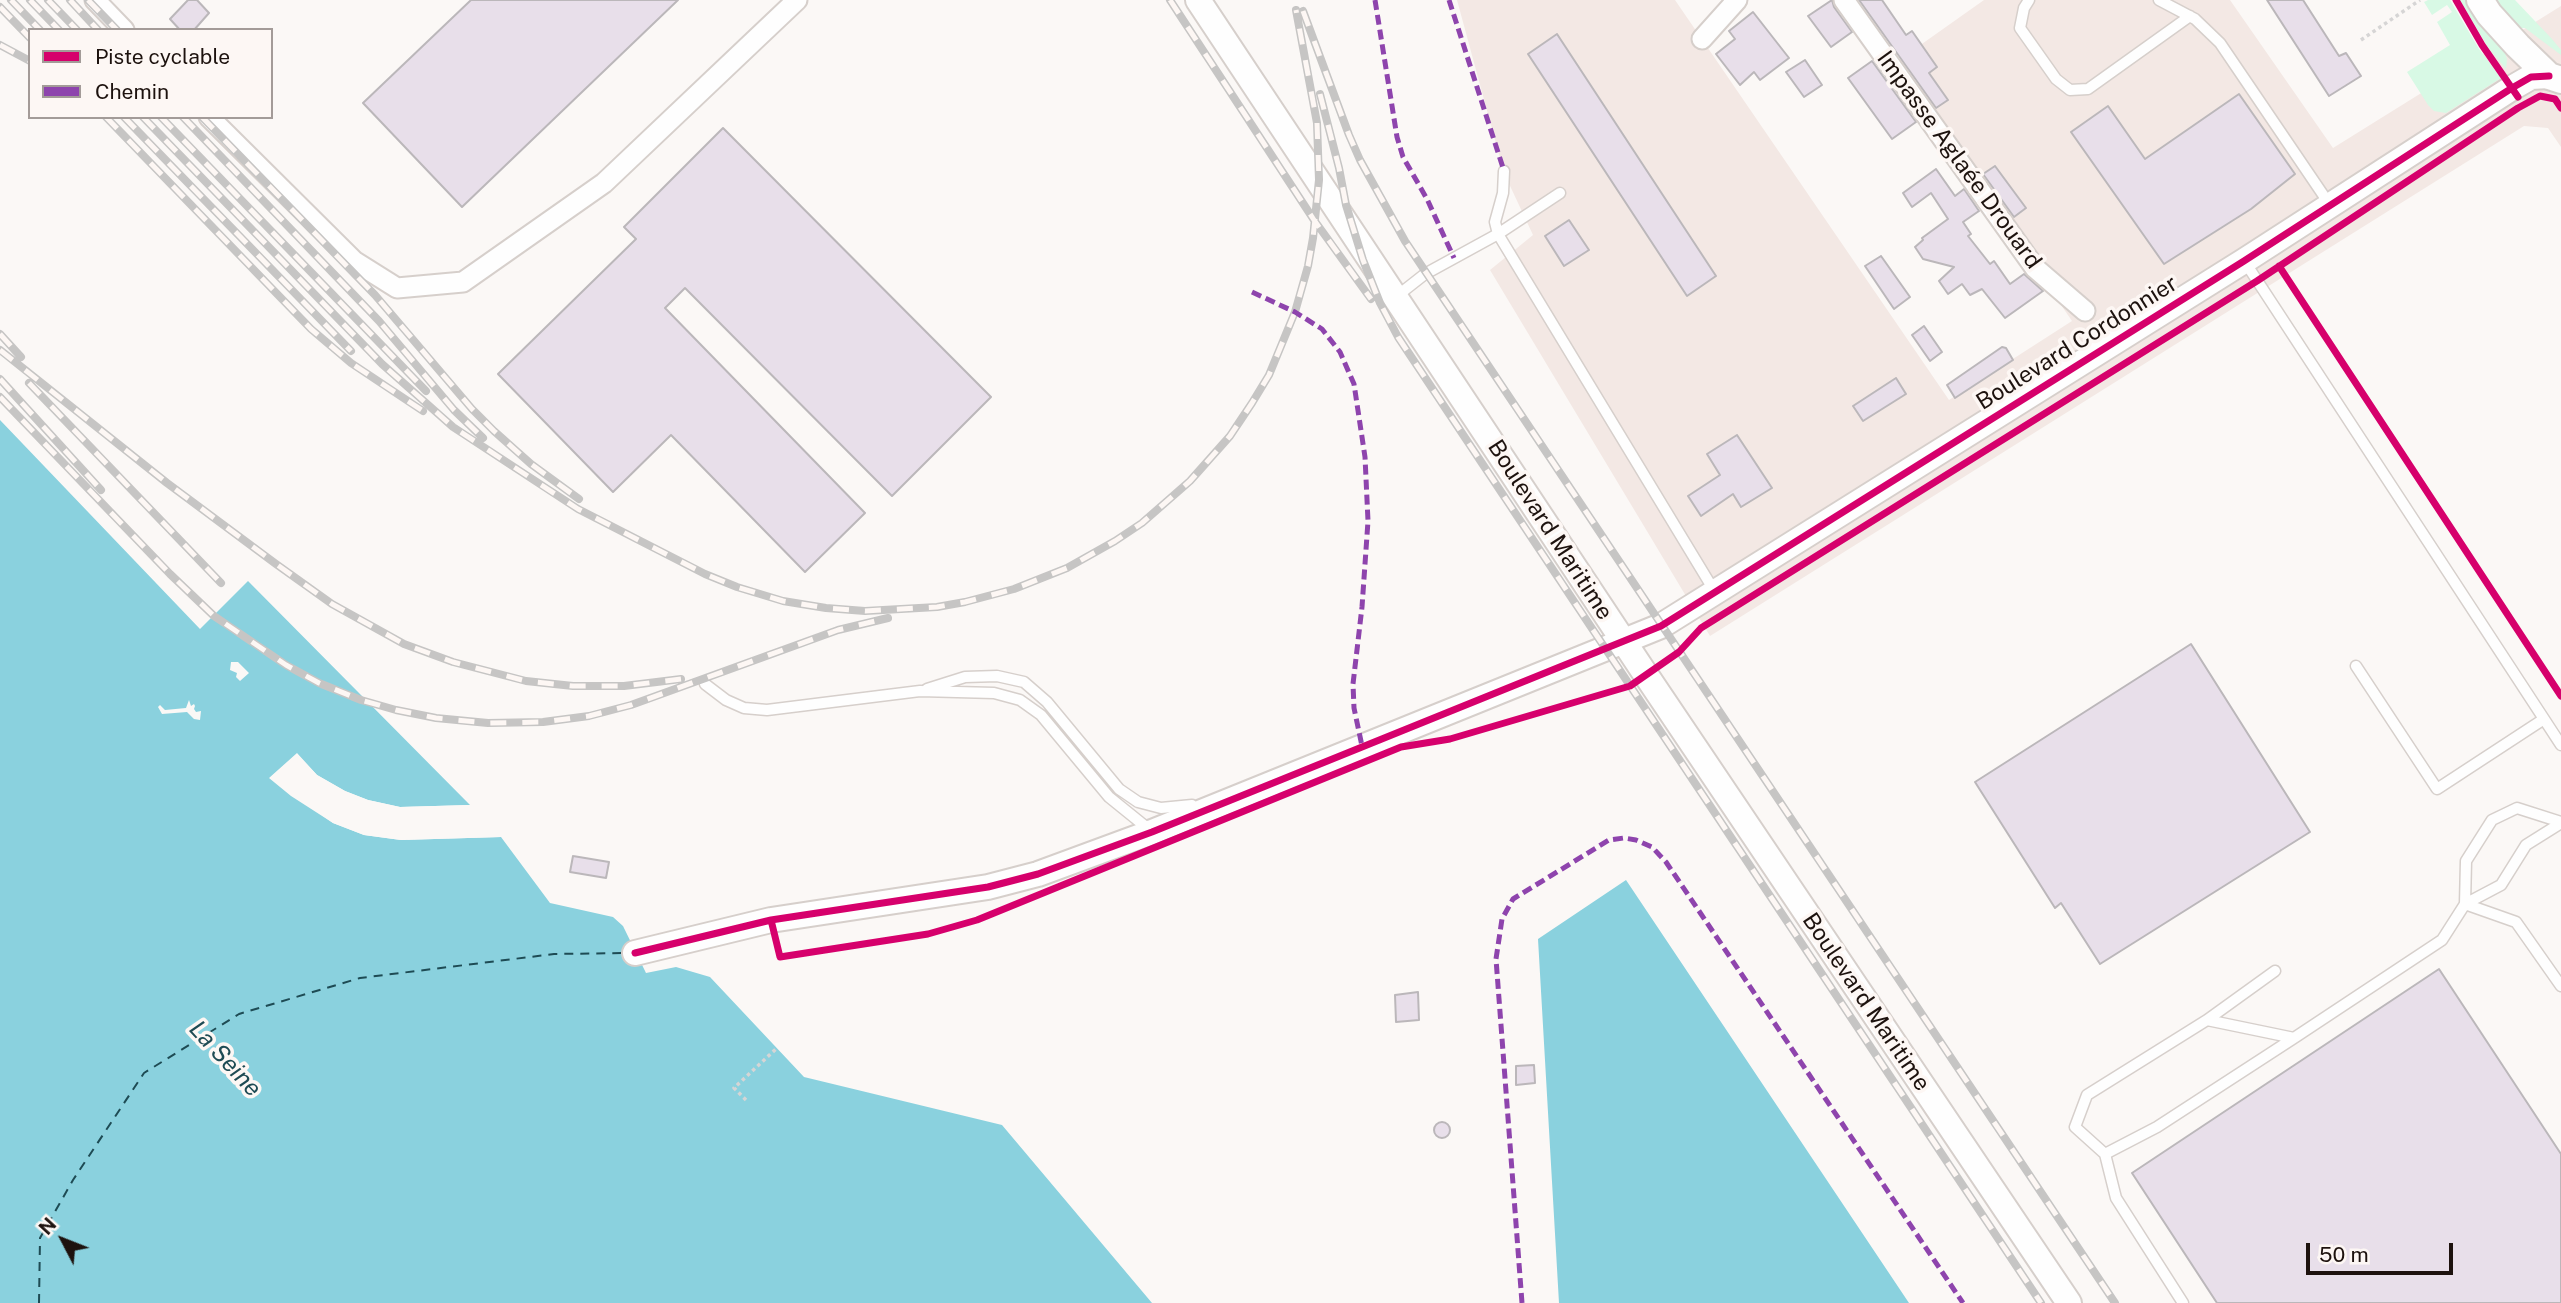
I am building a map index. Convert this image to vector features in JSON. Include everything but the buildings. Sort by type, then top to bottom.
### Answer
[{"type":"main road","points":[[2480,0],[2518,46],[2555,78]]},
{"type":"street","points":[[95,0],[122,28]]},
{"type":"street","points":[[211,119],[354,261],[397,288],[463,282],[604,183],[797,0]]},
{"type":"street","name":"Boulevard Maritime","points":[[1199,0],[1623,641],[2069,1303]]},
{"type":"street","points":[[1702,39],[1737,0]]},
{"type":"street","name":"Impasse Aglaée Drouard","points":[[1844,0],[2035,268],[2085,311]]},
{"type":"street","name":"Boulevard Cordonnier","points":[[635,953],[771,920],[988,887],[1038,874],[1153,832],[1661,626],[2244,261],[2531,76],[2555,78]]},
{"type":"lane","points":[[2029,0],[2024,8],[2020,28],[2056,79],[2070,90],[2088,89],[2190,16]]},
{"type":"lane","points":[[2159,0],[2190,16],[2220,43],[2331,205]]},
{"type":"lane","points":[[1504,171],[1503,193],[1495,222],[1499,234],[1716,592]]},
{"type":"lane","points":[[1396,296],[1425,274],[1499,234],[1560,193]]},
{"type":"lane","points":[[2244,261],[2561,745]]},
{"type":"lane","points":[[2356,666],[2437,789],[2544,719]]},
{"type":"lane","points":[[920,691],[965,677],[997,676],[1024,682],[1047,702],[1119,789],[1138,802],[1161,808],[1186,807],[1222,795],[1254,791]]},
{"type":"lane","points":[[705,684],[726,700],[744,708],[768,710],[920,691],[994,693],[1020,700],[1041,715],[1109,797],[1153,832]]},
{"type":"lane","points":[[2465,904],[2466,862],[2491,820],[2516,808],[2561,822]]},
{"type":"lane","points":[[2105,1154],[2157,1127],[2442,940],[2465,904],[2501,885],[2526,845],[2561,822]]},
{"type":"lane","points":[[2465,904],[2516,922],[2561,986]]},
{"type":"lane","points":[[2183,1303],[2116,1198],[2105,1154],[2075,1127],[2087,1095],[2207,1020],[2275,971]]},
{"type":"lane","points":[[2207,1020],[2294,1038]]},
{"type":"path","points":[[2361,40],[2420,0]]},
{"type":"path","points":[[746,1100],[734,1088],[777,1048]]},
{"type":"shaded area","points":[[1457,0],[1675,0],[1949,400],[2072,321],[1895,63],[1984,0],[2230,0],[2333,148],[2561,6],[2561,147],[2548,128],[2524,126],[1710,636],[1490,270],[1533,235],[1504,173]]},
{"type":"green space","points":[[2450,0],[2479,49],[2501,78],[2446,113],[2434,111],[2428,105],[2407,72],[2450,45],[2437,22],[2452,12],[2447,5],[2432,15],[2424,2]]},
{"type":"green space","points":[[2460,0],[2466,0],[2485,30],[2504,50],[2506,69],[2487,46]]},
{"type":"green space","points":[[2490,0],[2515,0],[2552,39],[2561,50],[2561,55],[2525,28],[2519,28],[2501,14]]},
{"type":"water","name":"La Seine","points":[[0,420],[200,629],[248,581],[470,805],[400,807],[368,800],[317,775],[297,754],[270,778],[333,823],[364,835],[401,840],[501,837],[550,903],[613,917],[623,926],[646,973],[676,967],[710,977],[804,1077],[1002,1125],[1152,1303],[0,1303]],"holes":[[[231,662],[238,662],[249,673],[240,681],[236,677],[237,673],[230,670]],[[189,700],[191,706],[194,704],[196,712],[201,711],[200,720],[194,719],[187,712],[162,714],[158,707],[160,705],[165,710],[186,708]]]},
{"type":"water","points":[[1626,880],[1909,1303],[1559,1303],[1538,939]]},
{"type":"pier","points":[[297,753],[317,775],[368,800],[400,807],[472,807],[400,810],[367,803],[343,794],[315,778],[298,763],[297,758],[275,777],[293,793],[334,820],[365,832],[402,836],[498,834],[501,837],[401,840],[364,835],[333,823],[269,778]]},
{"type":"ferry route","points":[[39,1303],[40,1238],[73,1180],[144,1073],[239,1014],[360,978],[554,954],[625,953]]},
{"type":"railway","points":[[11,0],[38,28]]},
{"type":"railway","points":[[30,0],[57,28]]},
{"type":"railway","points":[[48,0],[75,28]]},
{"type":"railway","points":[[70,0],[96,28]]},
{"type":"railway","points":[[88,0],[115,28]]},
{"type":"railway","points":[[1170,0],[1314,220],[1371,299]]},
{"type":"railway","points":[[0,7],[28,36]]},
{"type":"railway","points":[[145,119],[382,364],[453,427],[578,509],[705,574],[783,601],[865,611],[937,607],[1014,589],[1067,568],[1142,523],[1190,481],[1230,436],[1269,375],[1295,312],[1308,266],[1319,180],[1317,123],[1296,10]]},
{"type":"railway","points":[[1303,11],[1360,160],[1405,241],[2115,1303]]},
{"type":"railway","points":[[0,45],[28,60]]},
{"type":"railway","points":[[1320,94],[1346,205],[1363,260],[1380,303],[1398,337],[2041,1303]]},
{"type":"railway","points":[[108,119],[311,329],[351,363],[423,411]]},
{"type":"railway","points":[[126,119],[351,351]]},
{"type":"railway","points":[[163,119],[426,391]]},
{"type":"railway","points":[[185,119],[379,321],[454,410],[483,438]]},
{"type":"railway","points":[[204,119],[375,295],[472,409],[531,464],[579,499]]},
{"type":"railway","points":[[0,334],[21,357]]},
{"type":"railway","points":[[0,350],[167,483],[276,564],[332,604],[404,644],[453,662],[526,681],[573,686],[624,686],[681,679]]},
{"type":"railway","points":[[0,379],[101,490]]},
{"type":"railway","points":[[29,383],[221,583]]},
{"type":"railway","points":[[0,397],[170,574],[214,616],[286,665],[319,683],[361,700],[396,710],[436,718],[488,723],[543,722],[589,716],[631,705],[838,630],[888,618]]},
{"type":"marked path","points":[[1375,0],[1397,137],[1403,157],[1427,199],[1454,258]]},
{"type":"marked path","points":[[1449,0],[1504,171]]},
{"type":"marked path","points":[[1252,292],[1295,312],[1322,329],[1340,352],[1354,384],[1365,457],[1368,521],[1353,684],[1354,708],[1362,746]]},
{"type":"marked path","points":[[1522,1303],[1496,959],[1502,919],[1513,899],[1609,840],[1624,838],[1652,847],[1666,862],[1963,1303]]},
{"type":"cycle path","points":[[2456,0],[2482,45],[2518,97]]},
{"type":"cycle path","points":[[635,953],[771,920],[988,887],[1038,874],[1152,832],[1661,626],[2244,261],[2512,88],[2531,77],[2549,76]]},
{"type":"cycle path","points":[[771,920],[780,957],[928,934],[977,920],[1401,747],[1450,739],[1630,686],[1679,652],[1701,628],[2257,281],[2518,108],[2540,96],[2555,99],[2561,108]]},
{"type":"cycle path","points":[[2279,266],[2561,696]]}]
